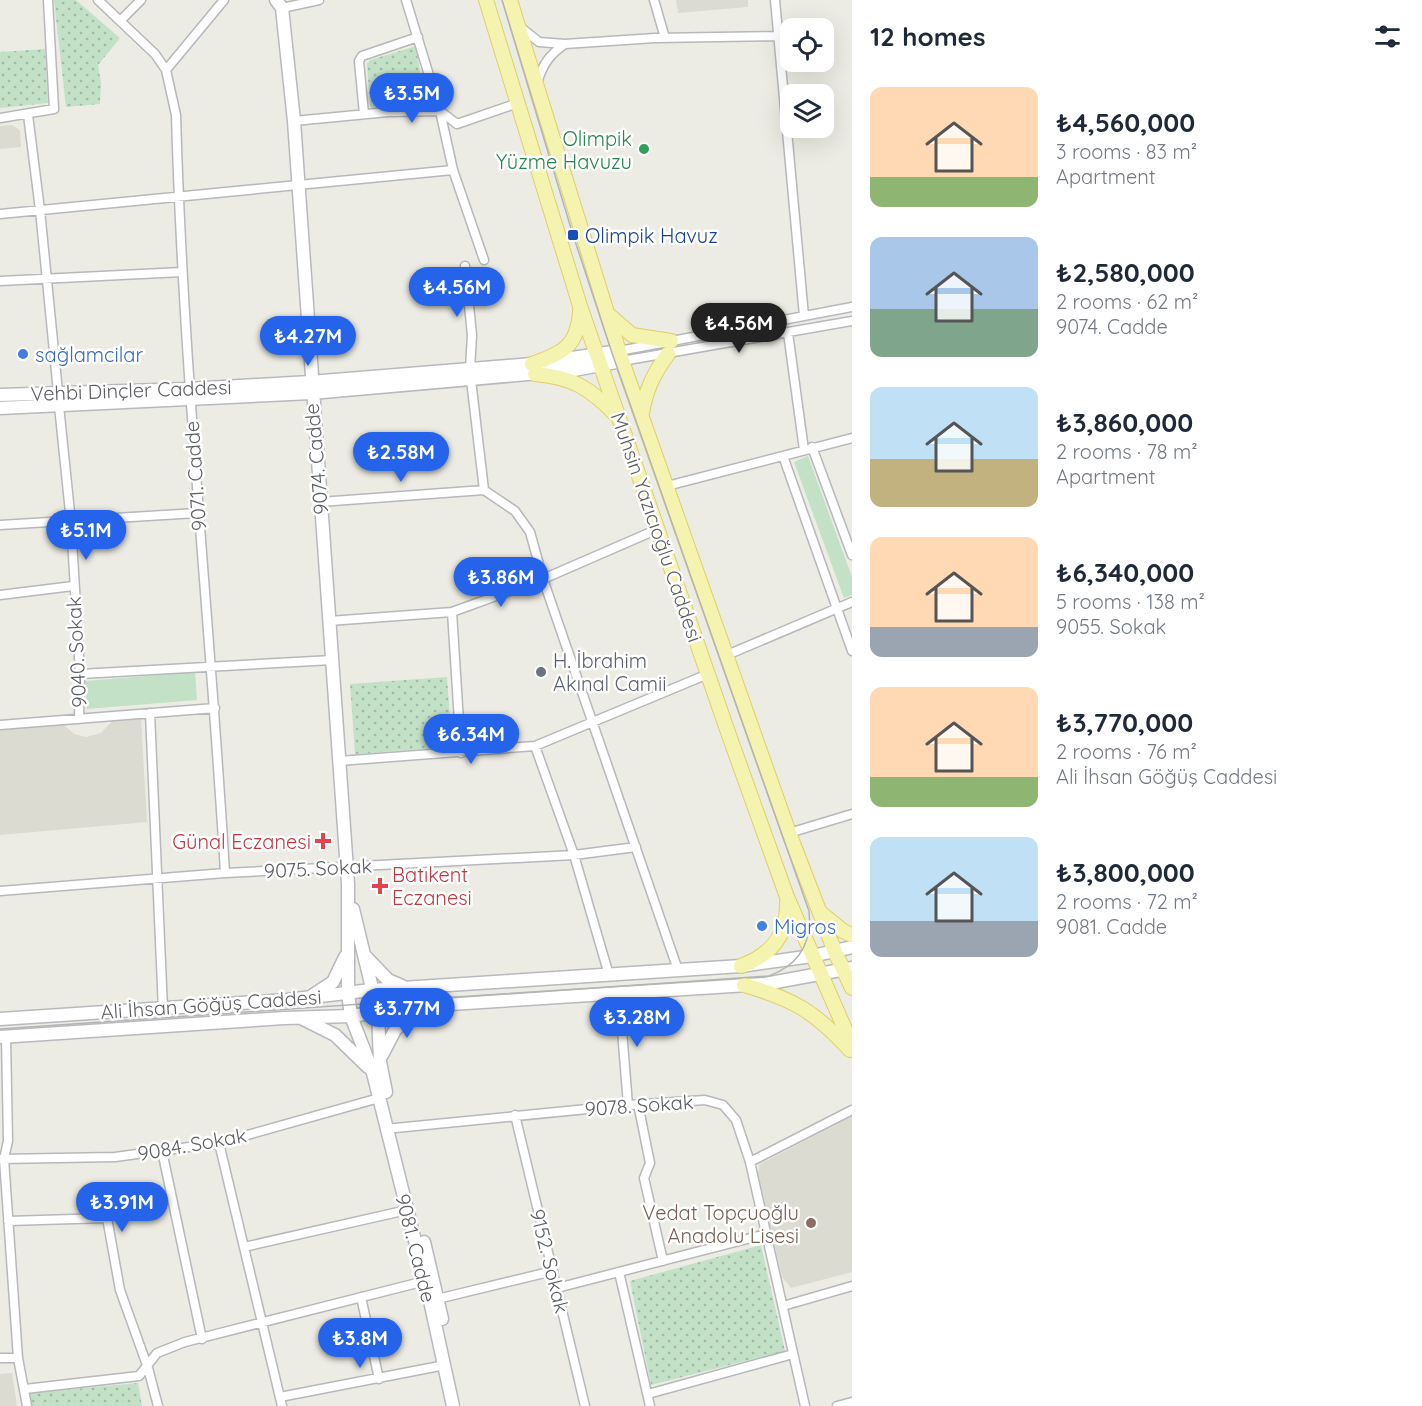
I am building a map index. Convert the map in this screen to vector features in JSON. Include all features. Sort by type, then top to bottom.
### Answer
[{"type":"main road","name":"Muhsin Yazıcıoğlu Caddesi","points":[[486,0],[580,306],[601,360],[708,674],[787,897],[819,975],[852,1045]]},
{"type":"main road","name":"Muhsin Yazıcıoğlu Caddesi","points":[[510,0],[621,356],[789,833],[835,952],[848,969],[852,988]]},
{"type":"main road","points":[[533,369],[559,354],[571,343],[579,329],[580,306]]},
{"type":"main road","points":[[606,311],[632,335],[669,347],[645,393],[642,415]]},
{"type":"main road","points":[[533,369],[561,376],[580,386],[601,399],[619,418]]},
{"type":"main road","points":[[741,966],[758,960],[773,948],[785,924],[787,897]]},
{"type":"main road","points":[[816,906],[828,920],[852,934]]},
{"type":"main road","points":[[744,986],[790,999],[813,1014],[852,1053]]},
{"type":"street","points":[[0,118],[54,109],[48,0]]},
{"type":"street","name":"9071. Cadde","points":[[98,0],[155,54],[166,70],[176,115],[178,198],[197,513],[212,666],[225,873]]},
{"type":"street","points":[[120,21],[141,0]]},
{"type":"street","points":[[166,70],[224,0]]},
{"type":"street","points":[[279,4],[319,0]]},
{"type":"street","points":[[406,0],[440,111],[453,170],[484,260]]},
{"type":"street","points":[[654,0],[665,38]]},
{"type":"street","points":[[775,0],[804,316]]},
{"type":"street","name":"9074. Cadde","points":[[279,4],[294,121],[311,388],[348,884]]},
{"type":"street","points":[[517,23],[539,42],[565,44],[665,38],[778,36]]},
{"type":"street","points":[[364,114],[359,61],[362,56],[418,38]]},
{"type":"street","points":[[536,87],[546,60],[565,44]]},
{"type":"street","points":[[294,121],[364,114],[440,111],[457,124],[518,103]]},
{"type":"street","points":[[28,115],[58,392]]},
{"type":"street","points":[[0,214],[453,170]]},
{"type":"street","points":[[465,266],[472,335],[471,374],[484,490]]},
{"type":"street","points":[[0,281],[182,272]]},
{"type":"street","points":[[0,408],[311,388],[533,369],[601,360],[669,347],[804,316],[852,308]]},
{"type":"street","points":[[621,356],[669,347],[788,333],[852,321]]},
{"type":"street","points":[[788,333],[808,449],[852,555]]},
{"type":"street","name":"Vehbi Dinçler Caddesi","points":[[0,395],[58,392],[190,394]]},
{"type":"street","name":"9040. Sokak","points":[[59,406],[71,522],[80,674],[79,719]]},
{"type":"street","points":[[667,486],[852,438]]},
{"type":"street","points":[[783,456],[852,651]]},
{"type":"street","points":[[320,502],[484,490],[515,511],[530,532],[543,579],[678,970]]},
{"type":"street","points":[[0,525],[197,513]]},
{"type":"street","points":[[329,621],[452,612],[543,579],[658,529]]},
{"type":"street","points":[[0,595],[73,586]]},
{"type":"street","points":[[727,655],[852,602]]},
{"type":"street","points":[[452,612],[460,753]]},
{"type":"street","points":[[80,674],[332,660]]},
{"type":"street","points":[[339,760],[535,746],[708,674]]},
{"type":"street","points":[[0,725],[215,708]]},
{"type":"street","points":[[150,713],[163,1009]]},
{"type":"street","points":[[535,746],[574,855],[609,975]]},
{"type":"street","points":[[789,833],[852,814]]},
{"type":"street","name":"9075. Sokak","points":[[0,891],[225,873],[574,855],[636,847]]},
{"type":"street","points":[[348,884],[348,993],[351,1016],[377,1068]]},
{"type":"street","points":[[348,884],[378,1013],[377,1068],[389,1129],[461,1406]]},
{"type":"street","name":"Ali İhsan Göğüş Caddesi","points":[[0,1019],[310,998],[371,990],[741,966],[812,956],[852,947]]},
{"type":"street","points":[[310,998],[333,982],[348,950]]},
{"type":"street","points":[[363,954],[388,980],[409,988]]},
{"type":"street","name":"Ali İhsan Göğüş Caddesi","points":[[3,1037],[299,1017],[351,1016],[419,1006],[744,986],[848,969]]},
{"type":"street","points":[[619,993],[628,1105]]},
{"type":"street","points":[[377,1068],[386,1044],[395,1030],[419,1006]]},
{"type":"street","points":[[299,1017],[334,1035],[377,1068]]},
{"type":"street","points":[[3,1037],[8,1141],[2,1159],[18,1358],[27,1406]]},
{"type":"street","name":"9081. Cadde","points":[[377,1068],[378,1095],[389,1129],[425,1281],[434,1300],[453,1406]]},
{"type":"street","name":"9084. Sokak","points":[[2,1159],[115,1157],[219,1143],[378,1095]]},
{"type":"street","name":"9078. Sokak","points":[[389,1129],[638,1104],[705,1100],[723,1105],[736,1120],[750,1162],[805,1406]]},
{"type":"street","points":[[638,1104],[650,1163],[644,1178],[663,1261]]},
{"type":"street","points":[[750,1162],[852,1110]]},
{"type":"street","name":"9152. Sokak","points":[[515,1115],[585,1406]]},
{"type":"street","points":[[219,1143],[281,1402],[379,1378],[445,1365]]},
{"type":"street","points":[[162,1151],[202,1339]]},
{"type":"street","points":[[244,1247],[407,1210]]},
{"type":"street","points":[[8,1221],[107,1218],[120,1290],[148,1368],[158,1406]]},
{"type":"street","points":[[557,1288],[766,1234]]},
{"type":"street","points":[[434,1300],[552,1271]]},
{"type":"street","points":[[619,1272],[650,1406]]},
{"type":"street","points":[[25,1389],[139,1376],[148,1368],[157,1353],[184,1342],[425,1281]]},
{"type":"street","points":[[783,1306],[852,1286]]},
{"type":"street","points":[[360,1297],[379,1378]]},
{"type":"street","points":[[648,1394],[794,1354]]},
{"type":"street","points":[[0,1358],[18,1358]]},
{"type":"street","points":[[837,1406],[852,1402]]},
{"type":"shaded area","points":[[676,0],[748,0],[748,7],[678,13]]},
{"type":"shaded area","points":[[12,125],[20,130],[21,147],[0,149],[0,126]]},
{"type":"shaded area","points":[[141,718],[147,822],[0,835],[0,730],[63,724],[74,734],[86,737],[101,733],[113,720]]},
{"type":"shaded area","name":"Vedat Topçuoğlu Anadolu Lisesi","points":[[852,1116],[852,1272],[791,1288],[782,1277],[758,1173],[760,1164]]},
{"type":"shaded area","points":[[12,1373],[17,1406],[0,1406],[0,1374]]},
{"type":"green space","points":[[54,0],[76,0],[120,38],[98,65],[101,83],[100,104],[66,107]]},
{"type":"green space","points":[[416,46],[425,102],[370,108],[367,64],[370,60]]},
{"type":"green space","points":[[45,49],[48,103],[0,108],[0,52]]},
{"type":"green space","points":[[808,456],[852,577],[852,595],[844,598],[794,462]]},
{"type":"green space","points":[[195,672],[197,700],[87,709],[85,681]]},
{"type":"green space","points":[[447,677],[452,747],[355,754],[350,684]]},
{"type":"green space","points":[[761,1245],[785,1351],[651,1385],[630,1281]]},
{"type":"green space","points":[[138,1383],[142,1406],[32,1406],[30,1393]]},
{"type":"tram line","points":[[0,1029],[769,976],[796,959],[806,943],[809,911],[612,353],[573,235],[502,0]]},
{"type":"place","name":"Olimpik Yüzme Havuzu","points":[[644,149]]},
{"type":"place","name":"Olimpik Havuz","points":[[573,235]]},
{"type":"place","name":"sağlamcilar","points":[[23,354]]},
{"type":"place","name":"H. İbrahim Akınal Camii","points":[[541,672]]},
{"type":"place","name":"Günal Eczanesi","points":[[323,841]]},
{"type":"place","name":"Batıkent Eczanesi","points":[[380,886]]},
{"type":"place","name":"Migros","points":[[762,926]]},
{"type":"place","name":"Vedat Topçuoğlu Anadolu Lisesi","points":[[811,1223]]}]
